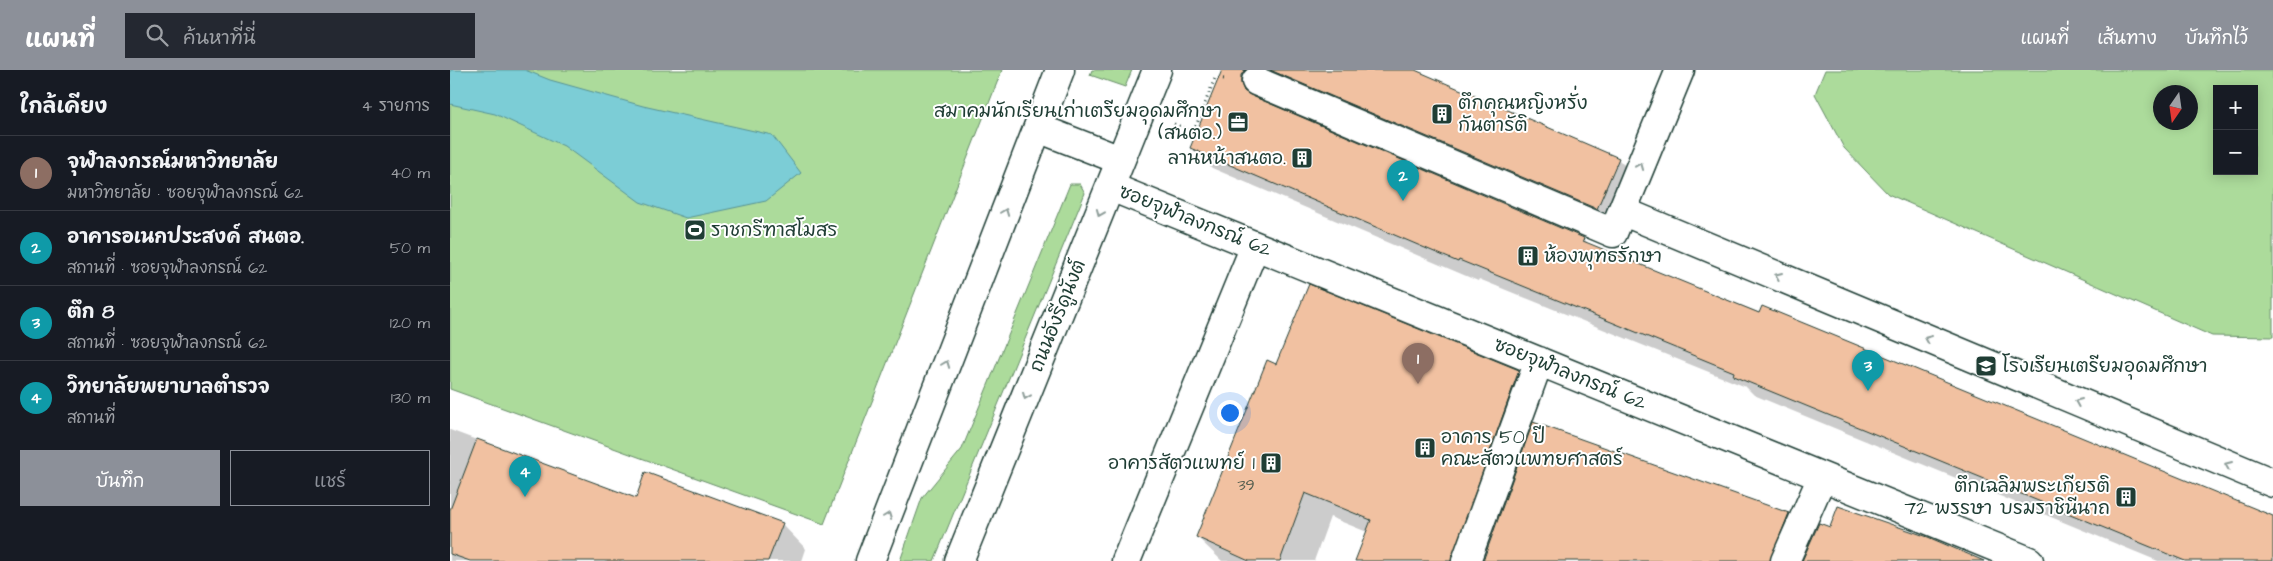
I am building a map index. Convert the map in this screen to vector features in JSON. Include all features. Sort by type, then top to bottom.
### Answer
[{"type":"street","points":[[870,561],[1060,70]]},
{"type":"street","name":"ถนนอังรีดูนังต์","points":[[959,561],[1157,70]]},
{"type":"street","points":[[1256,81],[1613,233],[1680,70]]},
{"type":"street","points":[[1038,128],[1120,160]]},
{"type":"street","name":"ซอยจุฬาลงกรณ์ 62","points":[[1110,187],[2029,561]]},
{"type":"street","points":[[1622,211],[2273,484]]},
{"type":"street","points":[[1126,561],[1255,246]]},
{"type":"street","points":[[1466,561],[1539,361]]},
{"type":"street","points":[[1785,561],[1822,477]]},
{"type":"path","points":[[1174,124],[1195,132],[1215,78],[1256,81]]},
{"type":"green space","name":"ราชกรีฑาสโมสร","points":[[450,70],[1002,70],[824,524],[450,389]]},
{"type":"green space","points":[[1092,70],[1132,70],[1125,87],[1090,75]]},
{"type":"green space","points":[[1825,70],[2273,70],[2273,337],[2212,336],[1888,194],[1844,148],[1815,94]]},
{"type":"green space","points":[[1070,184],[1080,184],[1085,193],[934,561],[900,561],[922,498],[962,449]]},
{"type":"water","points":[[450,70],[525,70],[550,80],[643,106],[772,135],[801,173],[766,201],[686,218],[640,202],[564,146],[495,114],[450,104]]},
{"type":"building","points":[[1222,70],[1245,70],[1241,75],[1241,83],[1244,91],[1250,95],[1584,238],[1583,241],[1759,313],[1762,306],[2273,516],[2273,561],[2185,561],[1733,376],[1734,372],[1459,260],[1458,262],[1190,148]]},
{"type":"building","name":"ตึกคุณหญิงหรั่ง กันตารัติ","points":[[1270,70],[1415,70],[1619,158],[1597,209]]},
{"type":"building","points":[[1309,284],[1519,370],[1451,561],[1355,561],[1371,520],[1305,493],[1280,561],[1249,561],[1196,537],[1267,360],[1276,364]]},
{"type":"building","points":[[1533,422],[1789,513],[1770,561],[1483,561]]},
{"type":"building","points":[[477,439],[636,498],[645,472],[783,523],[768,561],[470,561],[450,554],[450,510]]},
{"type":"building","points":[[1838,506],[1928,537],[1984,561],[1802,561],[1819,523],[1830,527]]},
{"type":"place","name":"ตึกคุณหญิงหรั่ง กันตารัติ","points":[[1442,114]]},
{"type":"place","name":"สมาคมนักเรียนเก่าเตรียมอุดมศึกษา (สนตอ.)","points":[[1238,122]]},
{"type":"place","name":"ลานหน้าสนตอ.","points":[[1302,158]]},
{"type":"place","name":"อาคารอเนกประสงค์ สนตอ.","points":[[1403,201]]},
{"type":"place","name":"ราชกรีฑาสโมสร","points":[[695,230]]},
{"type":"place","name":"ห้องพุทธรักษา","points":[[1528,256]]},
{"type":"place","name":"โรงเรียนเตรียมอุดมศึกษา","points":[[1986,366]]},
{"type":"place","name":"จุฬาลงกรณ์มหาวิทยาลัย","points":[[1418,384]]},
{"type":"place","name":"ตึก 8","points":[[1868,391]]},
{"type":"place","name":"อาคาร 50 ปี คณะสัตวแพทยศาสตร์","points":[[1425,448]]},
{"type":"place","name":"อาคารสัตวแพทย์ 1","points":[[1271,463]]},
{"type":"place","name":"วิทยาลัยพยาบาลตำรวจ","points":[[525,497]]},
{"type":"place","name":"ตึกเฉลิมพระเกียรติ 72 พรรษา บรมราชินีนาถ","points":[[2126,497]]}]
